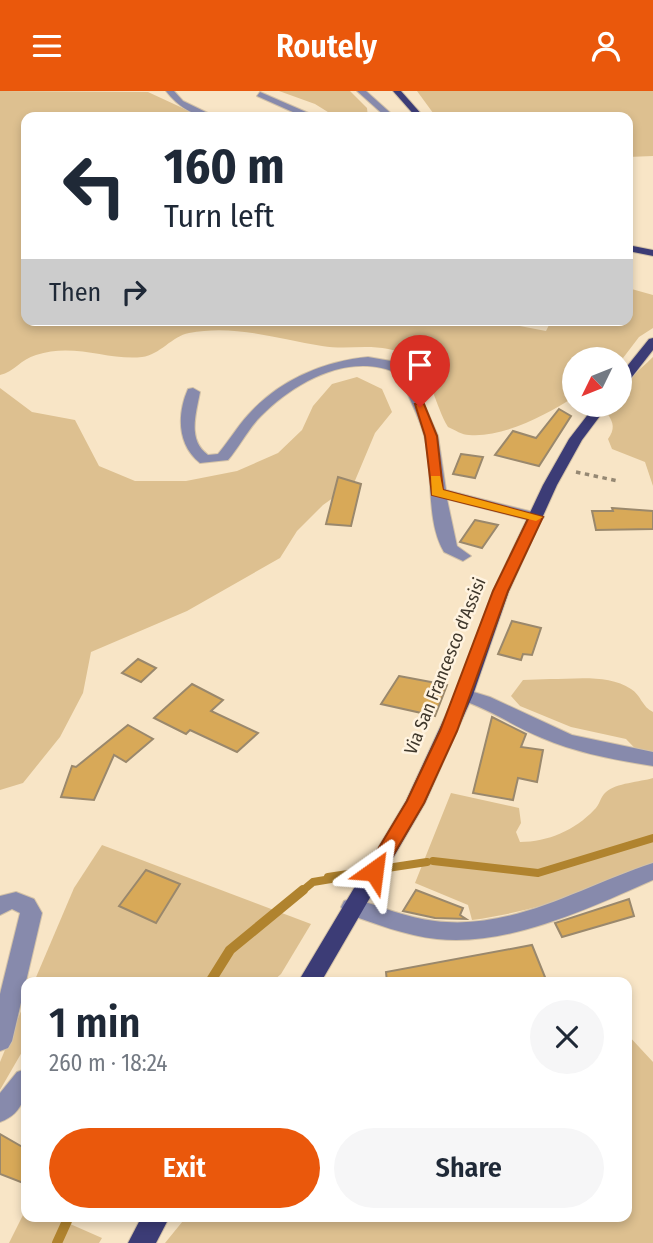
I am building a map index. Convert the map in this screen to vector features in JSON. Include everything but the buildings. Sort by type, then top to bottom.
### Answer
[{"type":"main road","points":[[397,91],[416,112]]},
{"type":"main road","points":[[632,368],[653,342]]},
{"type":"main road","name":"Via San Francesco d'Assisi","points":[[312,977],[415,803],[464,695],[501,591],[558,468],[594,417]]},
{"type":"main road","points":[[141,1243],[153,1222]]},
{"type":"street","points":[[170,91],[180,103],[201,112]]},
{"type":"street","points":[[361,91],[385,112]]},
{"type":"street","points":[[260,93],[300,112]]},
{"type":"street","points":[[193,392],[187,427],[189,445],[193,453],[205,460],[223,457],[258,411],[285,390],[336,365],[361,359],[383,360],[404,372],[431,436],[437,492],[450,549],[463,556]]},
{"type":"street","points":[[437,492],[536,517]]},
{"type":"street","points":[[464,695],[482,700],[564,740],[614,753],[653,759]]},
{"type":"street","points":[[352,907],[444,931],[470,928],[527,919],[572,905],[653,871]]},
{"type":"street","points":[[0,906],[10,901],[22,902],[30,908],[31,913],[0,1041]]},
{"type":"street","points":[[0,1111],[21,1086]]},
{"type":"path","points":[[574,471],[618,481]]},
{"type":"shaded area","points":[[0,91],[148,92],[191,112],[21,112],[21,326],[520,326],[546,331],[548,326],[633,326],[633,289],[653,295],[653,328],[639,337],[631,347],[562,347],[562,404],[524,424],[482,435],[464,434],[448,427],[428,381],[417,365],[410,358],[389,349],[322,346],[223,330],[183,335],[148,356],[130,358],[64,350],[31,357],[0,375]]},
{"type":"shaded area","points":[[279,91],[350,91],[367,108],[367,112],[328,112],[315,104]]},
{"type":"shaded area","points":[[417,91],[653,91],[653,156],[633,157],[633,112],[432,112]]},
{"type":"shaded area","points":[[653,357],[653,486],[645,462],[612,449],[608,439],[613,426],[609,417],[632,417],[632,377]]},
{"type":"shaded area","points":[[357,377],[382,389],[392,412],[375,433],[354,483],[323,505],[297,531],[280,558],[187,611],[91,652],[83,693],[60,737],[23,783],[0,790],[0,388],[32,412],[75,420],[99,466],[135,481],[186,481],[237,471],[278,453],[302,430],[313,406],[332,384]]},
{"type":"shaded area","points":[[581,678],[622,684],[634,692],[653,712],[653,767],[626,739],[571,727],[520,706],[511,696],[523,680]]},
{"type":"shaded area","points":[[653,778],[653,865],[564,899],[472,920],[468,905],[415,883],[451,793],[519,808],[521,823],[516,832],[520,842],[541,840],[560,833],[587,817],[610,789]]},
{"type":"shaded area","points":[[102,845],[311,924],[278,977],[36,977],[74,888]]},
{"type":"shaded area","points":[[21,1011],[21,1054],[0,1090],[0,1062]]},
{"type":"shaded area","points":[[632,1039],[653,1062],[653,1243],[165,1243],[182,1222],[632,1222]]},
{"type":"shaded area","points":[[21,1219],[21,1222],[66,1222],[102,1238],[99,1243],[9,1243]]},
{"type":"waterway","points":[[433,861],[538,873],[653,838]]},
{"type":"waterway","points":[[328,877],[427,862]]},
{"type":"waterway","points":[[301,892],[313,882],[331,879]]},
{"type":"waterway","points":[[213,977],[230,950],[303,890]]},
{"type":"waterway","points":[[57,1243],[67,1222]]},
{"type":"slow traffic","points":[[435,479],[437,492],[536,517]]},
{"type":"route","points":[[374,871],[415,803],[449,731],[490,617],[536,517],[437,492],[431,436],[420,407]]}]
